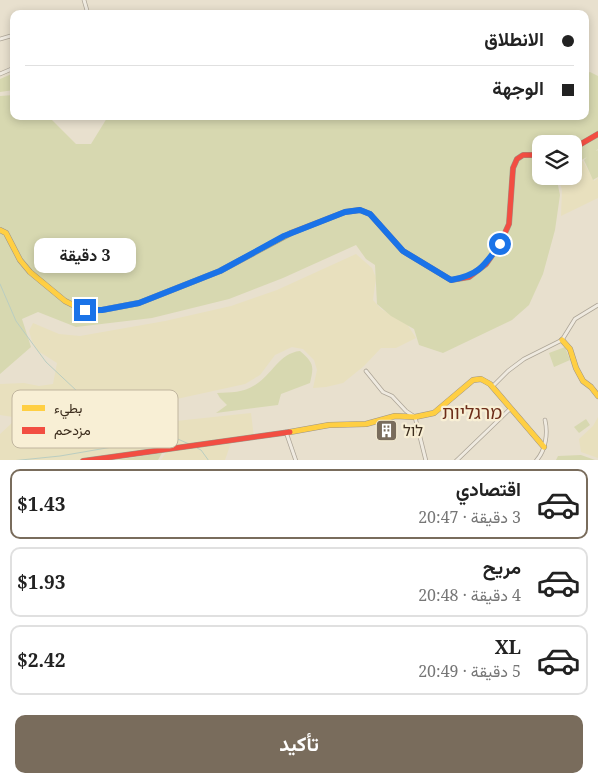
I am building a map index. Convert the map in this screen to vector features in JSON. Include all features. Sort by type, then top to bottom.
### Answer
[{"type":"main road","points":[[582,143],[598,134]]},
{"type":"main road","points":[[0,230],[6,233],[20,260],[30,272],[65,301],[85,310],[102,310],[139,303],[220,271],[284,236],[345,212],[360,210],[370,214],[403,251],[451,280],[469,277],[486,264],[500,244],[509,224],[512,168],[515,159],[521,155],[532,155]]},
{"type":"main road","points":[[562,340],[570,349],[576,368],[583,381],[598,396]]},
{"type":"main road","points":[[178,447],[329,425],[366,424],[395,416],[415,417],[434,413],[467,384],[473,380],[481,379],[493,386],[510,409],[544,447]]},
{"type":"main road","points":[[83,460],[170,448]]},
{"type":"street","points":[[493,386],[524,359],[562,340],[575,319],[598,305]]},
{"type":"street","points":[[366,371],[384,392],[392,396],[406,411],[415,417],[426,460]]},
{"type":"street","points":[[591,387],[598,387]]},
{"type":"street","points":[[456,460],[510,409]]},
{"type":"street","points":[[536,460],[541,456],[544,447],[547,428],[545,420]]},
{"type":"street","points":[[286,432],[296,460]]},
{"type":"shaded area","points":[[582,161],[594,181],[598,178],[598,198],[561,216],[561,185],[582,185]]},
{"type":"shaded area","points":[[356,254],[372,268],[376,278],[373,300],[381,309],[407,324],[416,338],[396,348],[381,348],[364,366],[343,383],[326,387],[313,388],[317,370],[314,360],[303,349],[292,347],[275,355],[260,375],[245,384],[178,399],[178,390],[12,390],[12,417],[0,415],[0,384],[24,383],[39,386],[53,384],[57,363],[38,351],[32,341],[29,331],[33,323],[59,334],[80,336],[165,321],[231,306],[277,290]]},
{"type":"shaded area","points":[[251,413],[254,438],[232,440],[225,460],[161,460],[167,451],[111,460],[0,460],[0,434],[12,423],[12,448],[178,448],[178,421]]},
{"type":"shaded area","points":[[598,417],[598,458],[581,452],[579,439],[593,426]]},
{"type":"green space","points":[[590,72],[598,76],[598,149],[596,151],[598,150],[598,177],[593,180],[584,160],[587,157],[582,160],[582,135],[532,135],[532,185],[558,185],[560,195],[555,230],[543,274],[529,305],[512,320],[443,353],[419,345],[414,329],[391,316],[377,304],[375,265],[366,259],[356,245],[283,278],[229,299],[152,318],[76,327],[38,312],[22,319],[31,347],[0,374],[0,96],[10,95],[10,120],[52,120],[76,144],[91,144],[106,120],[589,120]]},
{"type":"green space","points":[[10,75],[10,91],[0,92],[0,79]]},
{"type":"green space","points":[[565,347],[570,360],[554,367],[549,353]]},
{"type":"green space","points":[[300,351],[312,365],[310,383],[281,394],[278,405],[216,413],[227,405],[217,393],[237,392],[250,388],[261,381],[286,356]]},
{"type":"green space","points":[[586,419],[590,425],[579,433],[574,427]]},
{"type":"green space","points":[[162,453],[158,460],[116,460]]},
{"type":"green space","points":[[581,455],[595,460],[556,460],[558,456]]},
{"type":"waterway","points":[[0,284],[16,321],[46,362],[76,390]]},
{"type":"waterway","points":[[178,439],[189,444]]},
{"type":"waterway","points":[[21,460],[107,448]]},
{"type":"waterway","points":[[197,448],[201,450],[208,460]]},
{"type":"traffic: slow","points":[[0,230],[6,233],[20,260],[30,272],[65,301],[85,311],[102,310],[139,303],[220,271],[291,233]]},
{"type":"traffic: slow","points":[[562,340],[570,349],[576,368],[583,381],[598,396]]},
{"type":"traffic: slow","points":[[290,432],[329,425],[366,424],[395,416],[415,417],[434,413],[473,380],[481,379],[490,384],[544,447]]},
{"type":"traffic: jam","points":[[582,143],[598,134]]},
{"type":"traffic: jam","points":[[291,233],[345,212],[360,210],[370,214],[403,251],[451,280],[469,277],[486,264],[500,244],[509,224],[513,168],[517,159],[523,155],[532,155]]},
{"type":"traffic: jam","points":[[178,448],[290,432]]},
{"type":"traffic: jam","points":[[90,460],[176,448]]},
{"type":"place","name":"לול","points":[[387,430]]},
{"type":"district","name":"מרגליות","points":[[472,412]]},
{"type":"route","points":[[85,310],[102,310],[139,303],[220,271],[284,236],[345,212],[360,210],[370,214],[403,251],[451,280],[469,277],[486,264],[500,244]]}]
